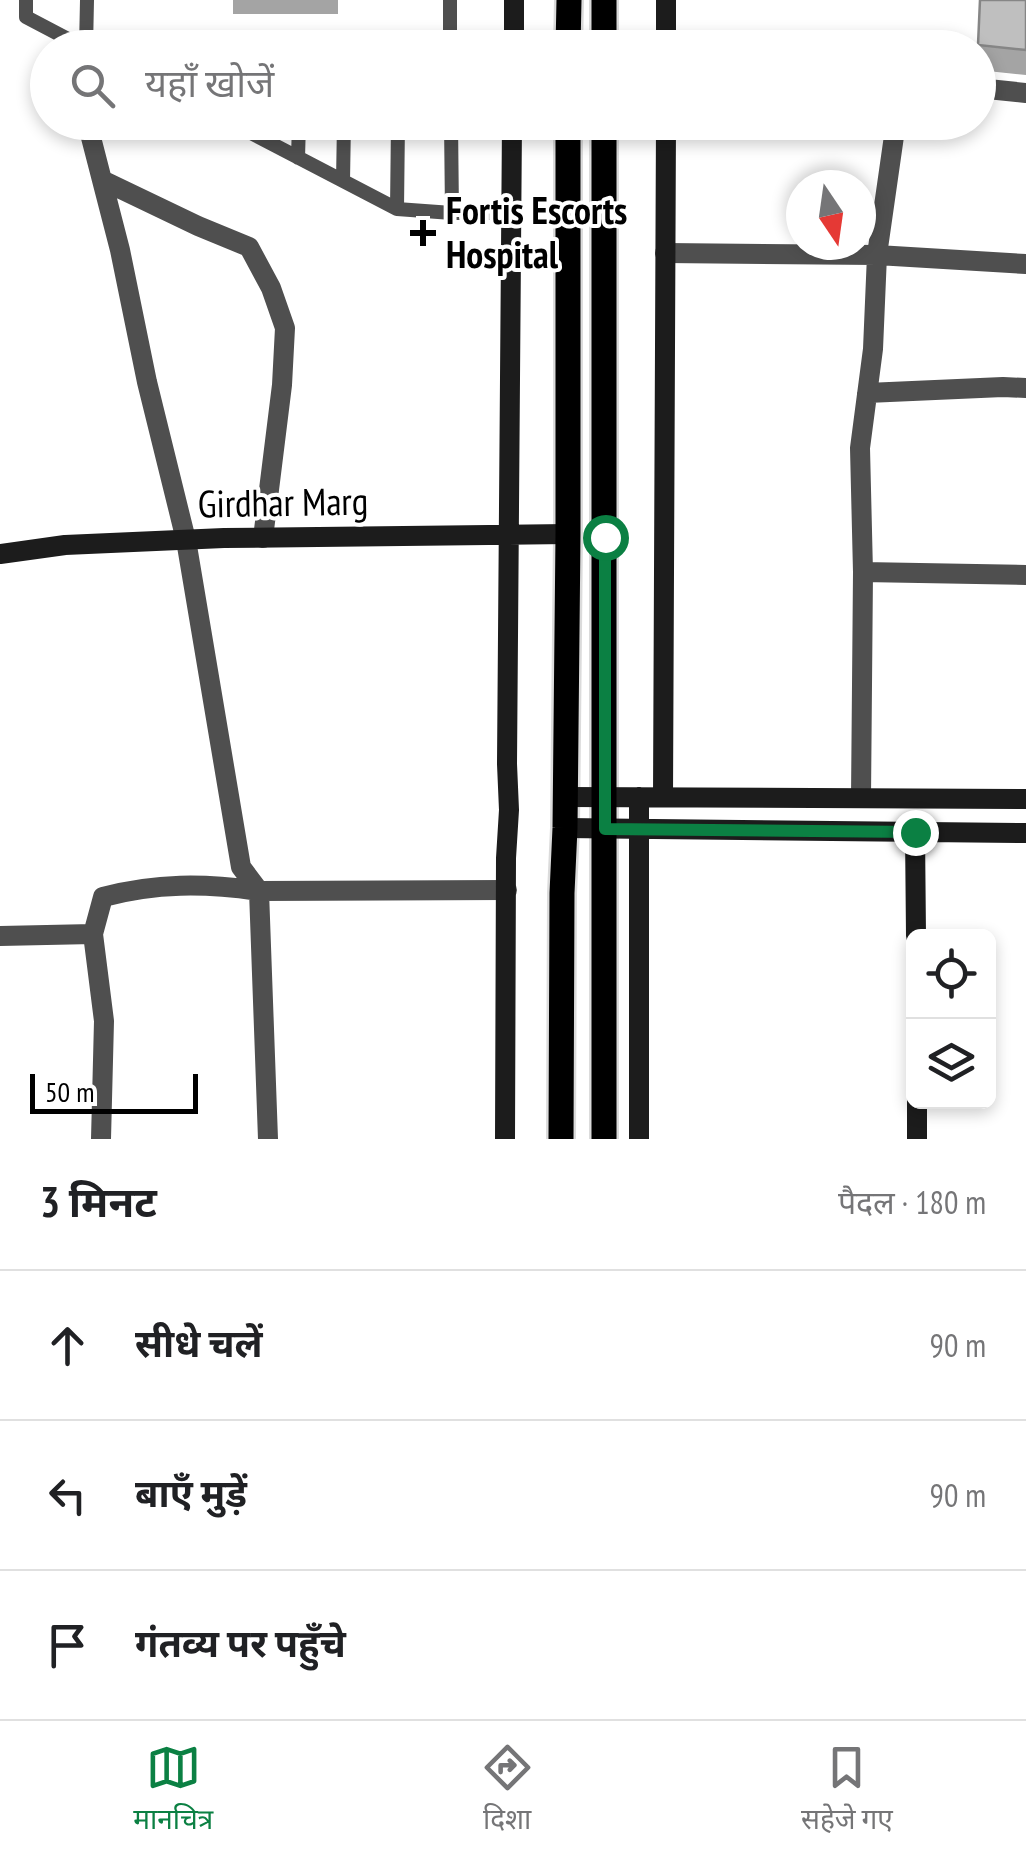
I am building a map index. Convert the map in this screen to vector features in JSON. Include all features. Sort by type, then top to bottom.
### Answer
[{"type":"main road","points":[[568,0],[568,30]]},
{"type":"main road","points":[[604,0],[604,30]]},
{"type":"main road","points":[[561,1139],[568,140]]},
{"type":"main road","points":[[604,140],[604,1139]]},
{"type":"street","points":[[514,0],[514,30]]},
{"type":"street","points":[[666,0],[666,30]]},
{"type":"street","points":[[996,90],[1026,93]]},
{"type":"street","points":[[92,140],[186,540],[241,867],[258,891],[268,1139]]},
{"type":"street","points":[[505,1139],[512,140]]},
{"type":"street","points":[[663,797],[666,140]]},
{"type":"street","points":[[893,140],[876,255],[1026,264]]},
{"type":"street","points":[[102,180],[248,247],[272,288],[285,328],[264,538]]},
{"type":"street","points":[[665,253],[786,254]]},
{"type":"street","points":[[861,798],[860,448],[874,349],[876,260]]},
{"type":"street","points":[[867,394],[1026,388]]},
{"type":"street","name":"Girdhar Marg","points":[[0,554],[65,545],[186,540],[568,534]]},
{"type":"street","points":[[863,572],[1026,575]]},
{"type":"street","points":[[564,797],[1026,799]]},
{"type":"street","points":[[639,1139],[640,797]]},
{"type":"street","points":[[565,828],[1026,834]]},
{"type":"street","points":[[915,832],[916,929]]},
{"type":"street","points":[[101,1139],[104,1021],[93,934],[103,898],[139,888],[212,884],[258,891],[507,890]]},
{"type":"street","points":[[0,936],[93,934]]},
{"type":"street","points":[[917,1109],[918,1139]]},
{"type":"lane","points":[[26,0],[26,17],[51,30]]},
{"type":"lane","points":[[86,0],[86,30]]},
{"type":"lane","points":[[450,0],[450,30]]},
{"type":"lane","points":[[265,140],[397,209],[510,213]]},
{"type":"lane","points":[[298,140],[298,158]]},
{"type":"lane","points":[[343,182],[344,140]]},
{"type":"lane","points":[[397,209],[398,140]]},
{"type":"lane","points":[[451,140],[452,213]]},
{"type":"building","points":[[980,0],[1026,0],[1026,50],[996,47],[996,30],[979,30]]},
{"type":"place","name":"Fortis Escorts Hospital","points":[[423,233]]},
{"type":"route","points":[[605,537],[605,829],[915,832]]}]
